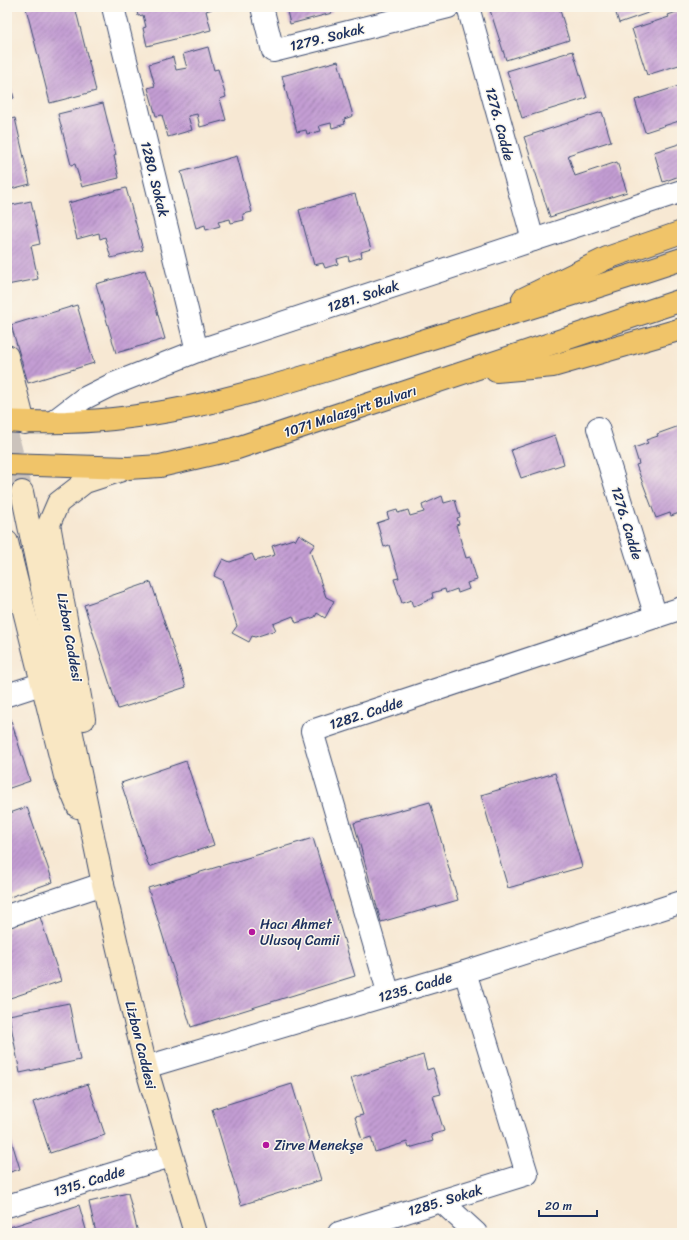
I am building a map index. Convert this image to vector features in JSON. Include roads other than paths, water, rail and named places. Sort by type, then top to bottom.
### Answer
[{"type":"main road","points":[[490,320],[529,296],[572,274],[607,258],[682,232]]},
{"type":"main road","points":[[7,356],[16,422],[99,421],[128,418],[217,402],[490,320],[682,260]]},
{"type":"main road","name":"1071 Malazgirt Bulvarı","points":[[7,464],[128,468],[160,466],[234,449],[682,300]]},
{"type":"main road","points":[[457,376],[552,366],[682,329]]},
{"type":"main road","name":"Lizbon Caddesi","points":[[98,853],[93,768],[49,524],[58,503],[85,482],[128,468]]},
{"type":"main road","name":"Lizbon Caddesi","points":[[22,492],[98,853],[103,884],[146,1067],[171,1156],[195,1233]]},
{"type":"main road","name":"Lizbon Caddesi","points":[[7,542],[65,776],[98,853]]},
{"type":"street","name":"1280. Sokak","points":[[113,7],[197,351]]},
{"type":"street","name":"1279. Sokak","points":[[262,7],[273,51],[448,7]]},
{"type":"street","name":"1276. Cadde","points":[[468,7],[532,240]]},
{"type":"street","name":"1281. Sokak","points":[[53,422],[83,399],[111,385],[197,351],[682,191]]},
{"type":"street","name":"1276. Cadde","points":[[598,428],[656,617]]},
{"type":"street","name":"1282. Cadde","points":[[389,995],[312,731],[682,609]]},
{"type":"street","points":[[7,694],[41,684]]},
{"type":"street","points":[[7,916],[103,884]]},
{"type":"street","name":"1235. Cadde","points":[[146,1067],[465,972],[682,902]]},
{"type":"street","name":"1285. Sokak","points":[[339,1233],[527,1174],[465,972]]},
{"type":"street","name":"1315. Cadde","points":[[7,1206],[171,1156]]},
{"type":"street","points":[[441,1201],[476,1233]]},
{"type":"tunnel","points":[[7,433],[22,492]]},
{"type":"place","name":"Hacı Ahmet Ulusoy Camii","points":[[252,932]]},
{"type":"place","name":"Zirve Menekşe","points":[[266,1145]]}]
